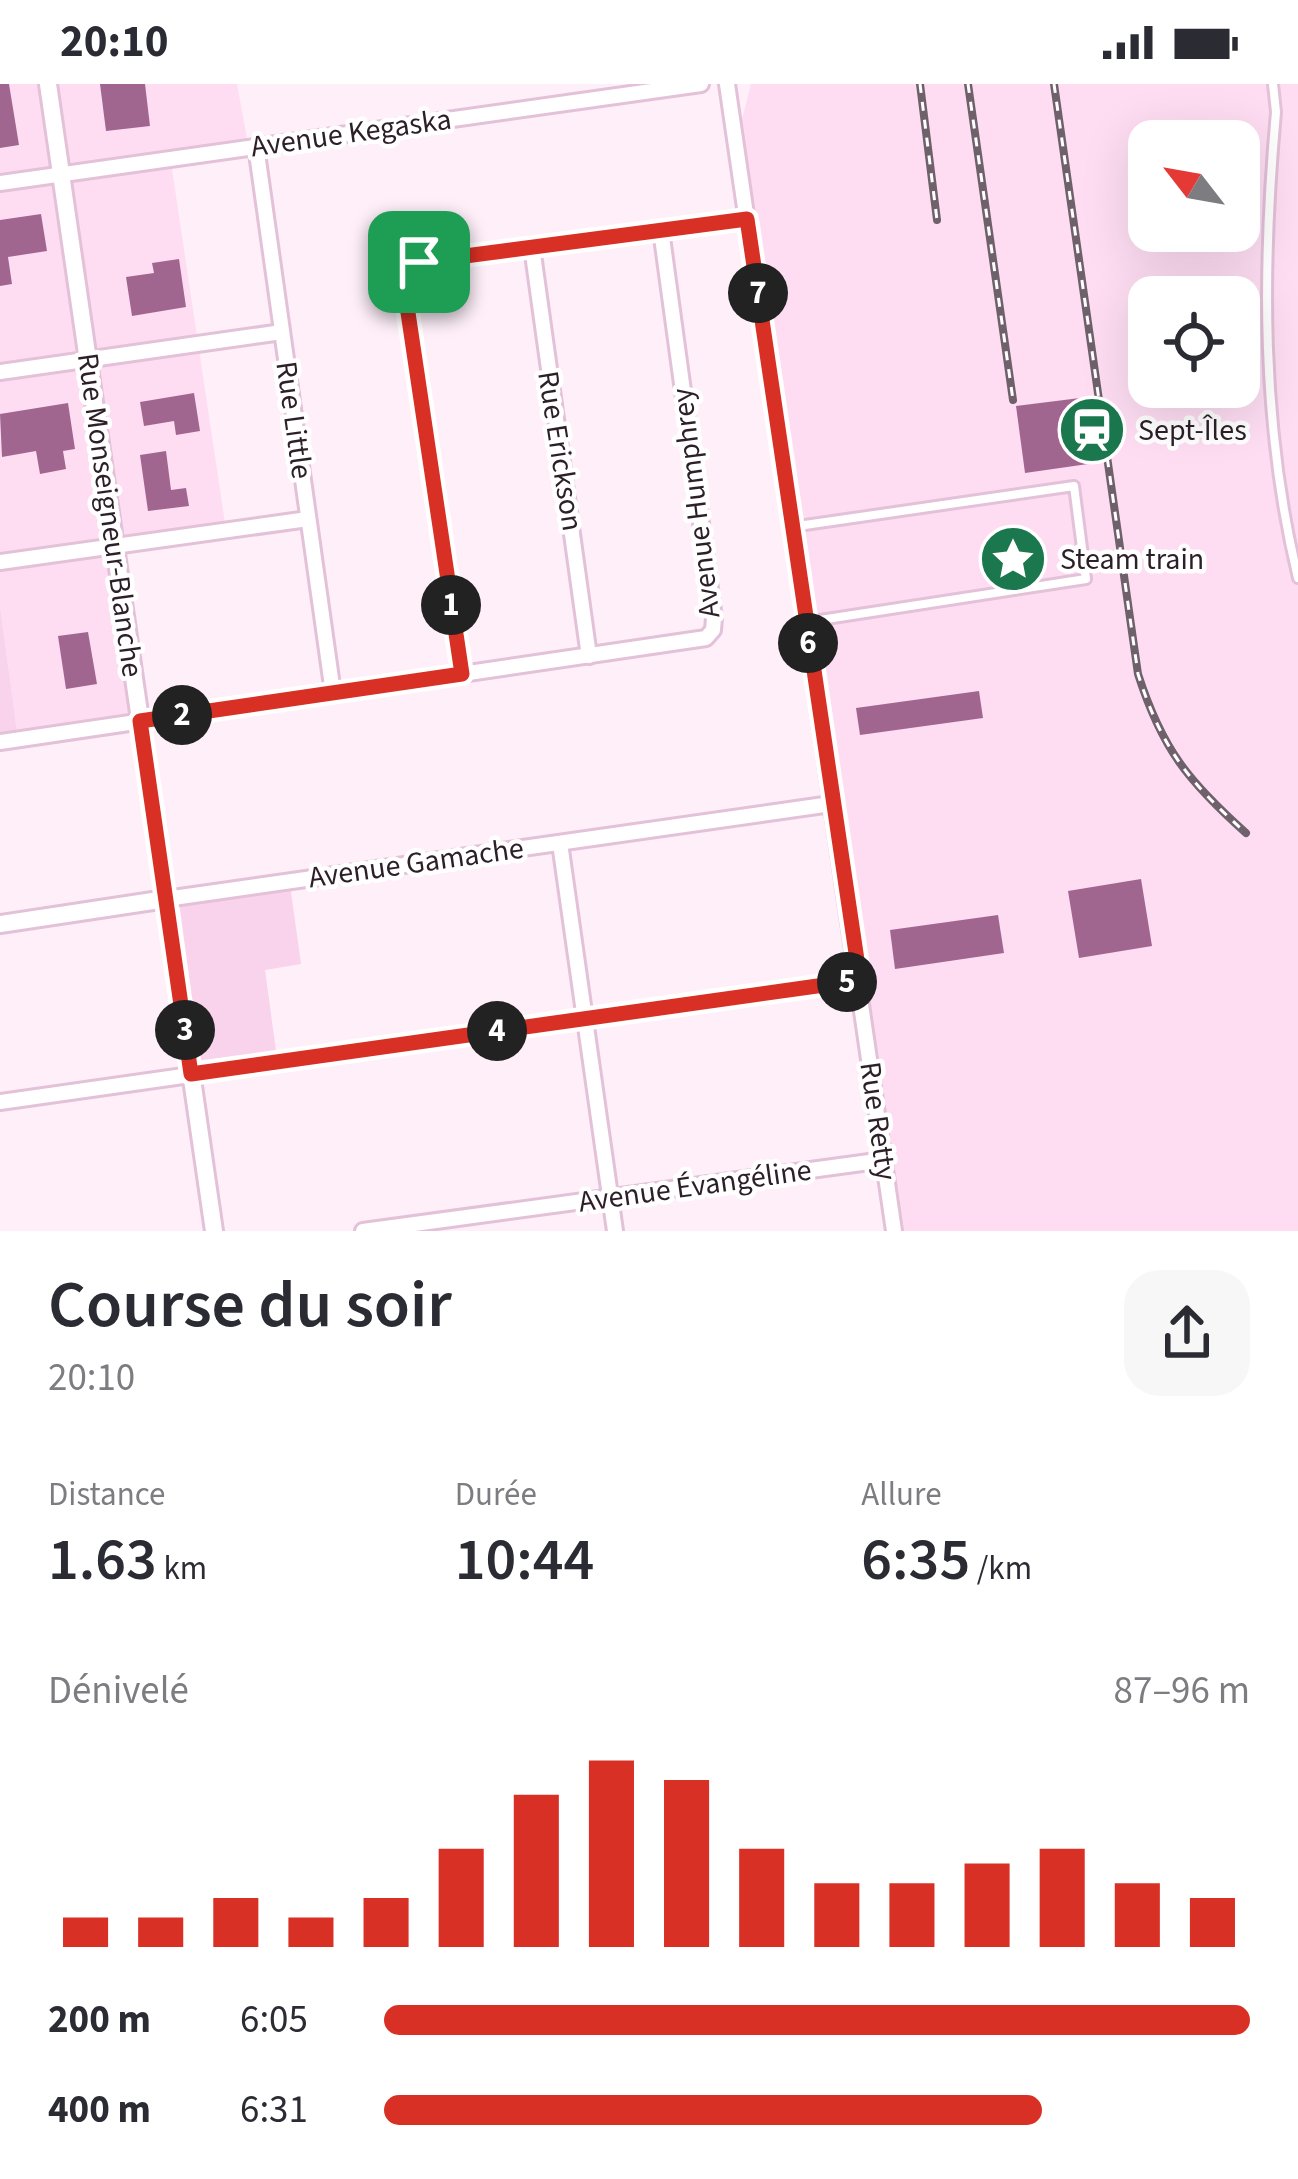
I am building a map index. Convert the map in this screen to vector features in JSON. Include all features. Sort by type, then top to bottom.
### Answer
[{"type":"street","name":"Rue Monseigneur-Blanche","points":[[48,84],[214,1231]]},
{"type":"street","name":"Avenue Kegaska","points":[[0,182],[701,84]]},
{"type":"street","name":"Rue Retty","points":[[727,84],[893,1231]]},
{"type":"street","name":"Rue Little","points":[[256,146],[333,693]]},
{"type":"street","points":[[462,674],[422,416],[404,286],[406,270],[419,262],[747,219]]},
{"type":"street","name":"Avenue Humphrey","points":[[0,742],[699,641],[713,630],[661,230]]},
{"type":"street","name":"Rue Erickson","points":[[532,247],[589,656]]},
{"type":"street","points":[[0,372],[282,332]]},
{"type":"street","points":[[0,562],[308,519]]},
{"type":"street","name":"Avenue Gamache","points":[[0,924],[831,804]]},
{"type":"street","points":[[560,843],[615,1231]]},
{"type":"street","points":[[0,1102],[860,980]]},
{"type":"street","name":"Avenue Évangéline","points":[[363,1231],[884,1160]]},
{"type":"lane","points":[[1273,84],[1276,112],[1264,329],[1275,439],[1298,578]]},
{"type":"lane","points":[[791,526],[1074,486],[1086,579],[805,622]]},
{"type":"shaded area","points":[[0,84],[237,84],[248,144],[170,156],[226,530],[115,546],[140,721],[18,739],[0,606]]},
{"type":"shaded area","points":[[751,84],[1298,84],[1298,1231],[894,1231],[736,143]]},
{"type":"shaded area","points":[[0,606],[18,739],[0,742]]},
{"type":"shaded area","points":[[290,885],[301,964],[265,970],[276,1051],[200,1061],[179,900]]},
{"type":"building","points":[[0,84],[9,84],[19,145],[0,148]]},
{"type":"building","points":[[100,84],[145,84],[150,126],[106,131]]},
{"type":"building","points":[[41,214],[47,251],[8,257],[12,284],[0,286],[0,220]]},
{"type":"building","points":[[179,259],[186,307],[132,316],[126,277],[154,273],[152,263]]},
{"type":"building","points":[[194,393],[200,431],[176,435],[174,421],[144,426],[140,402]]},
{"type":"building","points":[[1080,398],[1088,464],[1025,473],[1016,406]]},
{"type":"building","points":[[68,403],[75,449],[63,451],[66,469],[40,474],[36,451],[2,457],[0,414]]},
{"type":"building","points":[[166,451],[171,490],[186,488],[189,506],[148,511],[140,455]]},
{"type":"building","points":[[88,632],[97,684],[66,689],[58,636]]},
{"type":"building","points":[[979,691],[983,718],[860,735],[856,708]]},
{"type":"building","points":[[1141,879],[1152,946],[1079,958],[1068,891]]},
{"type":"building","points":[[998,915],[1004,953],[895,969],[890,930]]},
{"type":"railway","points":[[920,84],[937,220]]},
{"type":"railway","points":[[968,84],[1013,400]]},
{"type":"railway","points":[[1054,84],[1138,674],[1179,762],[1246,833]]},
{"type":"railway","points":[[998,552],[1030,568]]},
{"type":"place","name":"Sept-Îles","points":[[1092,430]]},
{"type":"place","name":"Steam train","points":[[1013,559]]},
{"type":"route","points":[[747,219],[860,980],[191,1074],[140,721],[462,674],[404,286],[406,270],[419,262],[747,219]]}]
